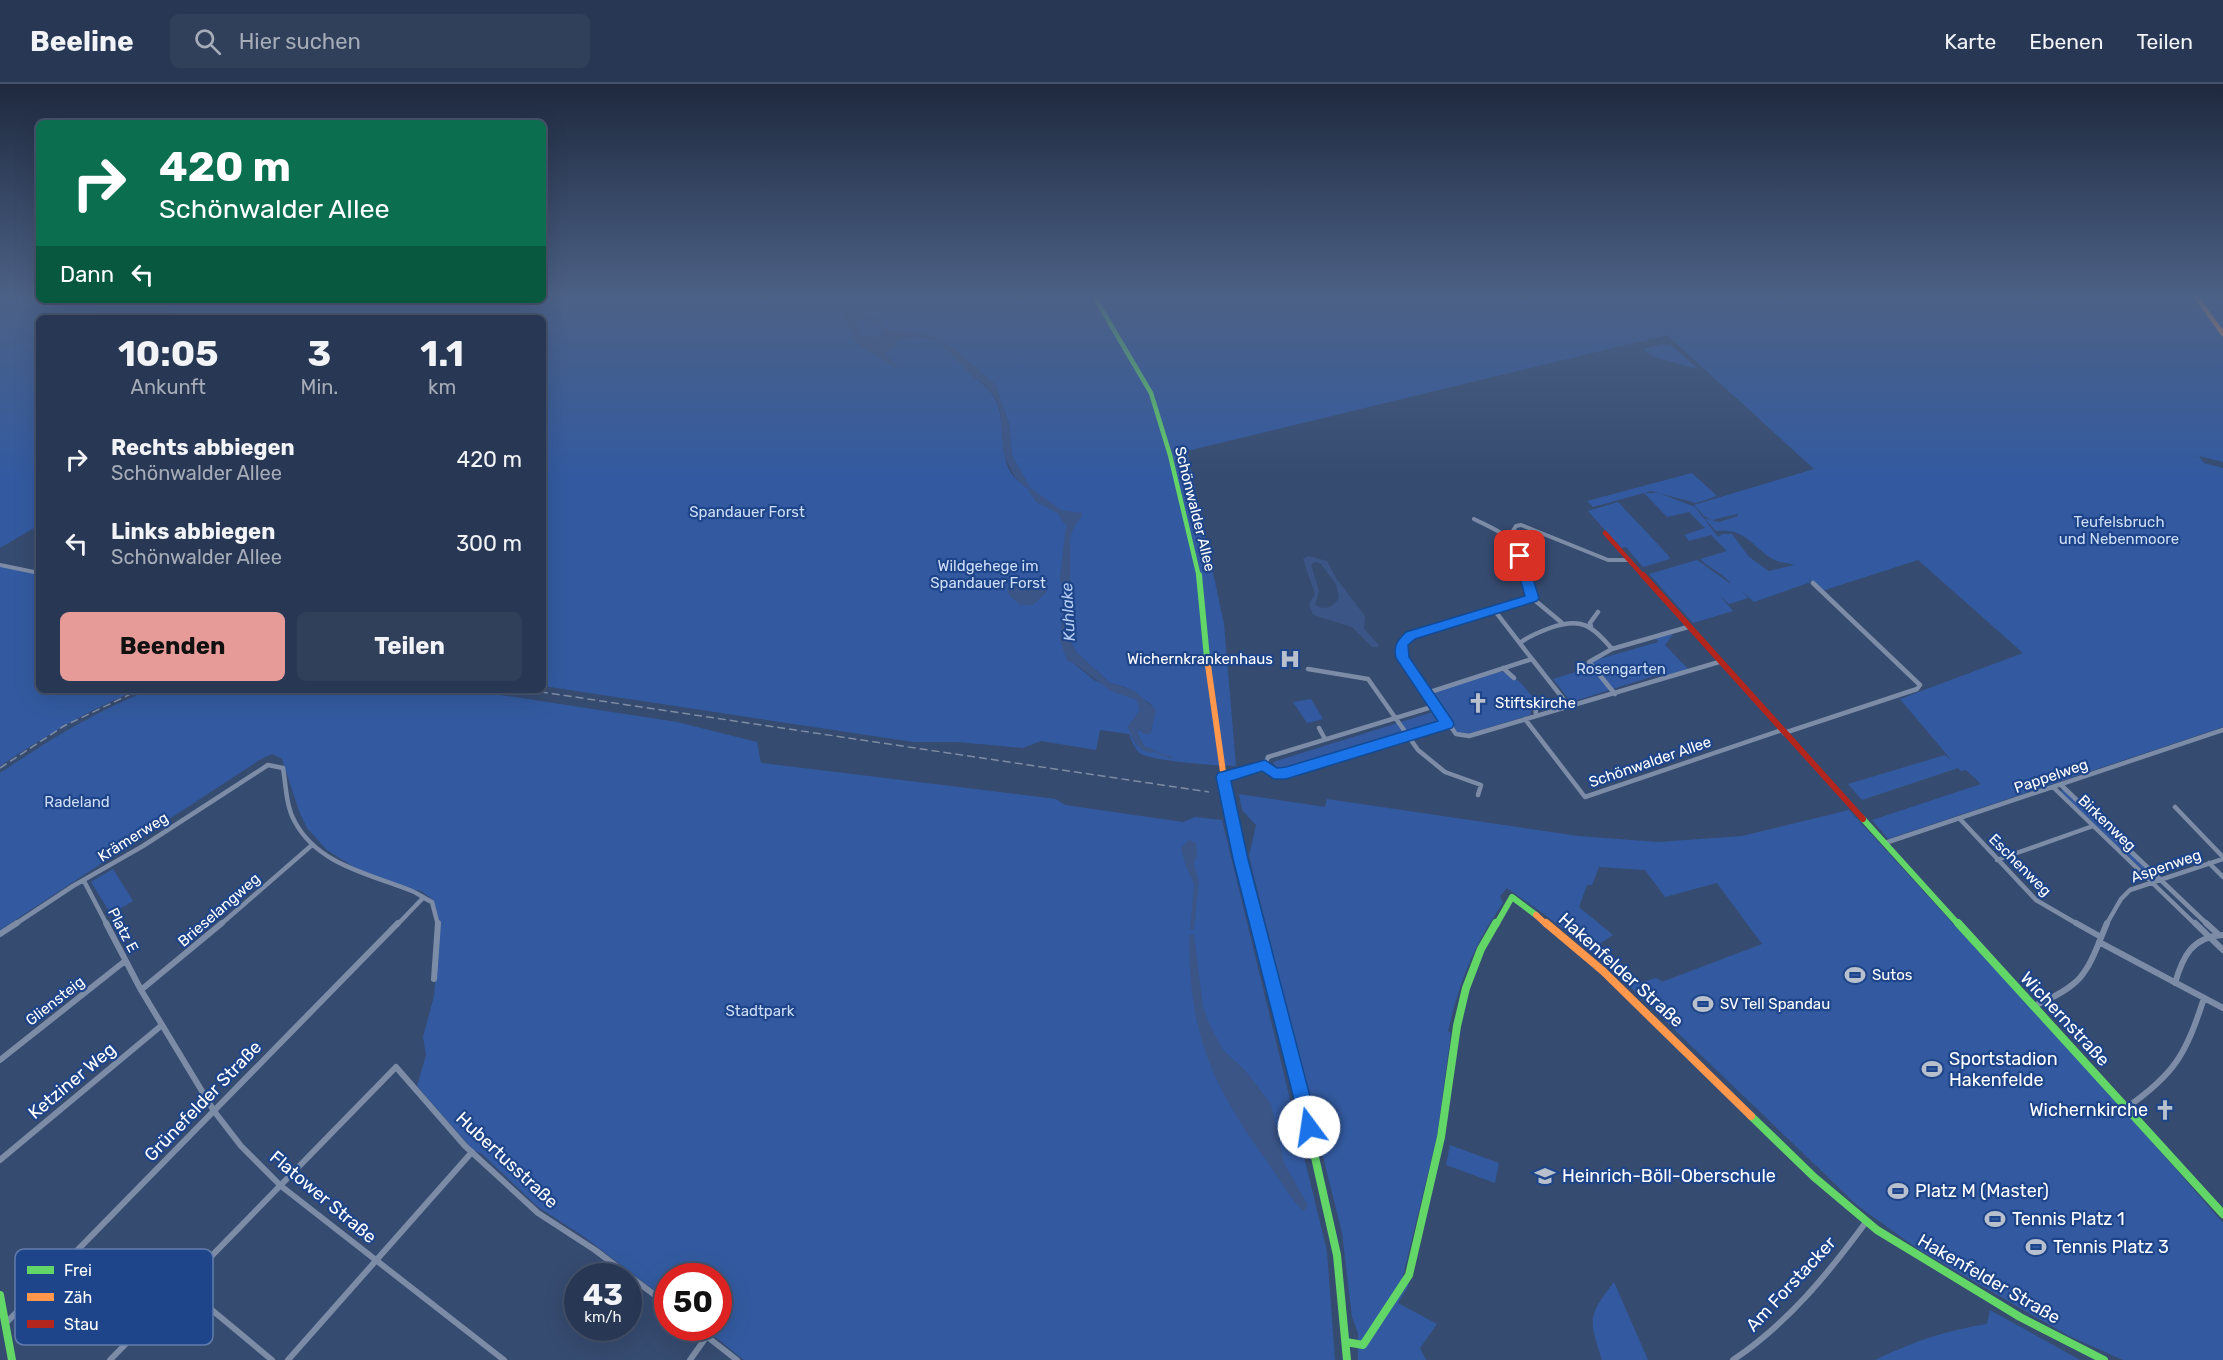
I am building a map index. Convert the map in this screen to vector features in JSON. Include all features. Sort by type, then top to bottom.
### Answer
[{"type":"street","name":"Schönwalder Allee","points":[[1130,358],[1151,393],[1170,454],[1199,573],[1212,713],[1223,777],[1240,859],[1340,1256],[1347,1360]]},
{"type":"street","points":[[1474,519],[1509,537],[1520,556],[1532,598],[1561,622]]},
{"type":"street","points":[[1509,537],[1516,526],[1521,525],[1608,560],[1629,560]]},
{"type":"street","points":[[1605,533],[1719,662],[1885,843]]},
{"type":"street","points":[[0,565],[36,572]]},
{"type":"street","name":"Schönwalder Allee","points":[[1525,719],[1585,797],[1917,689],[1920,685],[1916,679],[1813,583]]},
{"type":"street","points":[[1532,598],[1420,632],[1404,640],[1400,649],[1402,658],[1456,734],[1467,737],[1568,705],[1575,706],[1719,662]]},
{"type":"street","points":[[1495,611],[1568,705]]},
{"type":"street","points":[[1591,627],[1590,622],[1598,612]]},
{"type":"street","points":[[1520,643],[1531,634],[1561,622],[1576,621],[1591,627],[1612,649]]},
{"type":"street","points":[[1615,694],[1589,662],[1612,649],[1688,627]]},
{"type":"street","points":[[1426,693],[1532,659]]},
{"type":"street","points":[[1503,668],[1514,678]]},
{"type":"street","points":[[1308,669],[1368,679],[1418,750],[1439,769],[1481,785],[1478,795]]},
{"type":"street","points":[[1535,704],[1536,715]]},
{"type":"street","points":[[1265,765],[1268,757],[1435,706]]},
{"type":"street","points":[[1265,765],[1274,773],[1286,773],[1448,724]]},
{"type":"street","points":[[1319,728],[1325,739]]},
{"type":"street","points":[[2220,731],[2223,736]]},
{"type":"street","name":"Pappelweg","points":[[1885,843],[2220,731]]},
{"type":"street","name":"Krämerweg","points":[[0,934],[268,765],[281,766],[293,820],[312,845]]},
{"type":"street","points":[[1223,777],[1265,765]]},
{"type":"street","name":"Birkenweg","points":[[2061,785],[2221,935]]},
{"type":"street","name":"Birkenweg","points":[[2053,787],[2223,950]]},
{"type":"street","points":[[2175,807],[2223,858]]},
{"type":"street","name":"Eschenweg","points":[[1960,819],[2025,890],[2046,908],[2175,983],[2223,1008]]},
{"type":"street","points":[[1997,860],[2093,826]]},
{"type":"street","name":"Wichernstraße","points":[[1885,843],[2223,1214]]},
{"type":"street","points":[[312,845],[354,870],[418,894],[422,899],[432,902],[438,918],[439,933],[434,979]]},
{"type":"street","name":"Brieselangweg","points":[[141,990],[184,956],[312,845]]},
{"type":"street","name":"Aspenweg","points":[[2033,1006],[2068,990],[2079,980],[2118,900],[2130,890],[2223,858]]},
{"type":"street","points":[[2210,864],[2223,877]]},
{"type":"street","name":"Platz E","points":[[84,881],[141,990]]},
{"type":"street","name":"Hakenfelder Straße","points":[[1346,1342],[1363,1345],[1408,1275],[1441,1137],[1457,1026],[1466,988],[1481,949],[1512,897],[1553,927],[1628,993],[1804,1165],[1866,1222],[1971,1288],[2104,1360]]},
{"type":"street","name":"Grünefelder Straße","points":[[79,1249],[422,899]]},
{"type":"street","points":[[2175,983],[2182,958],[2188,947],[2221,935]]},
{"type":"street","name":"Gliensteig","points":[[0,1060],[125,961]]},
{"type":"street","name":"Flatower Straße","points":[[141,990],[214,1111],[241,1146],[281,1186],[504,1360]]},
{"type":"street","points":[[2126,1108],[2165,1078],[2175,1065],[2192,1033],[2204,998]]},
{"type":"street","name":"Ketziner Weg","points":[[0,1160],[162,1025]]},
{"type":"street","name":"Hubertusstraße","points":[[281,1186],[396,1067],[472,1152],[538,1213],[595,1250],[654,1294]]},
{"type":"street","points":[[288,1360],[472,1152]]},
{"type":"street","points":[[213,1255],[281,1186]]},
{"type":"street","name":"Am Forstacker","points":[[1733,1360],[1761,1341],[1809,1293],[1866,1222]]},
{"type":"street","points":[[0,1295],[12,1360]]},
{"type":"street","points":[[213,1311],[272,1360]]},
{"type":"street","name":"Grünefelder Straße","points":[[5,1324],[15,1314]]},
{"type":"street","points":[[690,1360],[703,1341]]},
{"type":"street","points":[[713,1341],[737,1360]]},
{"type":"street","points":[[110,1360],[125,1345]]},
{"type":"green space","points":[[0,358],[36,358],[36,527],[0,548]]},
{"type":"green space","name":"Spandauer Forst","points":[[546,358],[881,358],[898,368],[888,358],[955,358],[994,397],[999,407],[1005,459],[1017,480],[1029,487],[1012,456],[1009,424],[995,384],[964,358],[1574,358],[1187,451],[1224,624],[1236,766],[1187,763],[1148,757],[1137,750],[1129,734],[1100,730],[1096,750],[1041,741],[1023,748],[957,742],[913,742],[546,686]],"holes":[[[1064,609],[1071,643],[1077,653],[1110,683],[1125,687],[1151,704],[1153,722],[1151,732],[1141,732],[1139,729],[1137,732],[1144,746],[1136,745],[1128,727],[1140,710],[1137,700],[1094,680],[1072,662]]]},
{"type":"green space","points":[[1656,358],[1685,358],[1698,369]]},
{"type":"green space","name":"Spandauer Forst","points":[[1692,358],[2223,358],[2223,462],[2199,456],[2204,463],[2223,468],[2223,727],[1888,839],[1872,820],[1981,784],[1966,770],[1961,771],[1958,768],[1862,800],[1848,784],[1945,755],[1953,762],[1900,699],[2023,653],[1918,560],[1822,591],[1808,578],[1811,582],[1754,602],[1742,591],[1748,598],[1729,604],[1720,596],[1733,611],[1693,623],[1649,574],[1697,560],[1731,584],[1700,559],[1727,551],[1711,535],[1689,541],[1684,535],[1705,528],[1689,512],[1667,517],[1644,493],[1659,493],[1695,507],[1718,537],[1722,534],[1732,534],[1749,557],[1769,571],[1794,565],[1774,560],[1741,535],[1734,532],[1716,531],[1704,518],[1719,522],[1738,516],[1737,514],[1712,520],[1704,516],[1694,505],[1814,469]]},
{"type":"green space","points":[[1692,473],[1717,496],[1696,503],[1651,491],[1593,507],[1587,501]]},
{"type":"green space","points":[[1618,502],[1670,559],[1643,567],[1626,547],[1621,548],[1588,511]]},
{"type":"green space","points":[[0,566],[36,574],[36,693],[131,693],[67,724],[0,766]]},
{"type":"green space","name":"Rosengarten","points":[[1673,634],[1665,645],[1691,672],[1669,678],[1664,673],[1571,702],[1553,679],[1592,667],[1589,662],[1658,642],[1655,637]]},
{"type":"green space","points":[[1499,671],[1517,680],[1537,703],[1533,705],[1530,715],[1464,735],[1455,731],[1432,697],[1433,693]]},
{"type":"green space","name":"Stadtpark","points":[[142,693],[488,693],[677,722],[757,742],[761,763],[1056,799],[1065,805],[1183,822],[1195,817],[1222,820],[1327,1251],[1335,1360],[744,1360],[720,1341],[732,1341],[732,1263],[654,1263],[654,1290],[642,1281],[642,1263],[618,1263],[583,1236],[538,1207],[482,1154],[472,1149],[417,1086],[426,1055],[423,1037],[434,996],[440,925],[433,900],[421,891],[397,886],[357,869],[327,850],[307,828],[282,759],[272,754],[261,759],[0,930],[0,773],[91,717]]},
{"type":"green space","points":[[1311,699],[1323,719],[1307,723],[1293,702]]},
{"type":"green space","points":[[1433,712],[1439,721],[1281,769],[1277,769],[1273,762]]},
{"type":"green space","points":[[2064,790],[2152,874],[2148,875],[2060,791]]},
{"type":"green space","points":[[1239,794],[1325,807],[1327,799],[1578,836],[1658,842],[1742,836],[1849,810],[2125,1111],[2223,1223],[2223,1360],[2123,1360],[2067,1335],[1918,1249],[1858,1206],[1602,960],[1507,888],[1500,896],[1503,903],[1483,934],[1469,964],[1448,1031],[1451,1033],[1437,1136],[1402,1280],[1409,1285],[1398,1303],[1437,1324],[1420,1348],[1426,1360],[1358,1360],[1358,1333],[1352,1317],[1342,1233],[1249,856],[1256,825],[1242,810]],"holes":[[[1599,867],[1645,870],[1665,897],[1717,883],[1762,944],[1659,983],[1662,981],[1656,978],[1640,983],[1599,944],[1613,935],[1579,907],[1587,885],[1592,885]]]},
{"type":"green space","points":[[113,869],[133,901],[111,914],[91,882]]},
{"type":"green space","points":[[1450,1145],[1499,1163],[1495,1183],[1446,1165]]},
{"type":"green space","points":[[1614,1282],[1648,1360],[1602,1360],[1593,1319],[1599,1303]]},
{"type":"green space","points":[[1990,1310],[2080,1360],[1875,1360],[1930,1338],[1987,1324]]},
{"type":"water","points":[[880,358],[888,358],[897,369]]},
{"type":"water","points":[[955,358],[964,358],[995,384],[1009,424],[1012,456],[1030,487],[1026,488],[1015,478],[1004,455],[1000,409],[996,398]]},
{"type":"water","name":"Kuhlake","points":[[1031,488],[1061,510],[1082,513],[1070,540],[1071,643],[1077,653],[1110,683],[1133,690],[1154,708],[1156,711],[1150,734],[1143,734],[1139,729],[1137,732],[1144,746],[1153,749],[1152,753],[1136,744],[1128,727],[1140,710],[1137,700],[1111,691],[1074,663],[1067,661],[1060,640],[1064,602],[1060,578],[1066,526],[1057,513],[1036,502],[1027,489]]},
{"type":"water","points":[[1308,556],[1327,561],[1336,578],[1365,616],[1364,629],[1379,645],[1378,647],[1372,647],[1352,627],[1313,615],[1309,604],[1315,594],[1303,559]],"holes":[[[1314,562],[1320,563],[1336,584],[1339,598],[1332,606],[1325,608],[1315,605],[1319,591],[1311,565]]]},
{"type":"water","points":[[1032,582],[1046,587],[1047,592],[1033,605],[1020,605],[1009,595],[1007,588],[1013,583]]},
{"type":"water","points":[[1189,840],[1196,843],[1197,855],[1194,864],[1199,882],[1194,929],[1190,930],[1194,884],[1181,848]]},
{"type":"water","points":[[1194,934],[1203,1006],[1208,1021],[1223,1050],[1245,1070],[1271,1104],[1284,1163],[1308,1205],[1304,1211],[1248,1135],[1218,1082],[1207,1056],[1193,1001],[1189,935]]},
{"type":"waterway","name":"Kuhlake","points":[[1153,751],[1172,758]]},
{"type":"railway","points":[[0,768],[64,726],[133,693]]},
{"type":"railway","points":[[546,693],[1209,792]]},
{"type":"traffic: fast","points":[[1130,358],[1151,393],[1170,455],[1199,573],[1207,658]]},
{"type":"traffic: fast","points":[[1863,819],[2223,1214]]},
{"type":"traffic: fast","points":[[1346,1342],[1363,1345],[1409,1275],[1441,1137],[1457,1026],[1466,988],[1481,949],[1512,897],[1536,915]]},
{"type":"traffic: fast","points":[[1299,1086],[1337,1255],[1347,1360]]},
{"type":"traffic: fast","points":[[1751,1116],[1814,1177],[1877,1230],[2020,1317],[2104,1360]]},
{"type":"traffic: fast","points":[[0,1295],[12,1360]]},
{"type":"traffic: slow","points":[[1207,658],[1224,779],[1251,898]]},
{"type":"traffic: slow","points":[[1536,915],[1603,971],[1751,1116]]},
{"type":"traffic: jam","points":[[1605,533],[1863,819]]},
{"type":"traffic: jam","points":[[1251,898],[1299,1086]]},
{"type":"place","name":"Wichernkrankenhaus","points":[[1290,659]]},
{"type":"place","name":"Stiftskirche","points":[[1478,703]]},
{"type":"place","name":"Sutos","points":[[1855,975]]},
{"type":"place","name":"SV Tell Spandau","points":[[1703,1004]]},
{"type":"place","name":"Sportstadion Hakenfelde","points":[[1932,1069]]},
{"type":"place","name":"Wichernkirche","points":[[2165,1110]]},
{"type":"place","name":"Heinrich-Böll-Oberschule","points":[[1545,1176]]},
{"type":"place","name":"Platz M (Master)","points":[[1898,1191]]},
{"type":"place","name":"Tennis Platz 1","points":[[1995,1219]]},
{"type":"place","name":"Tennis Platz 3","points":[[2036,1247]]},
{"type":"route","points":[[1309,1127],[1240,859],[1223,777],[1265,765],[1271,772],[1286,773],[1448,724],[1402,658],[1400,649],[1402,643],[1410,635],[1532,598],[1520,556]]},
{"type":"park label","name":"Teufelsbruch und Nebenmoore","points":[[2119,530]]},
{"type":"park label","name":"Wildgehege im Spandauer Forst","points":[[988,574]]},
{"type":"park label","name":"Radeland","points":[[77,802]]}]
